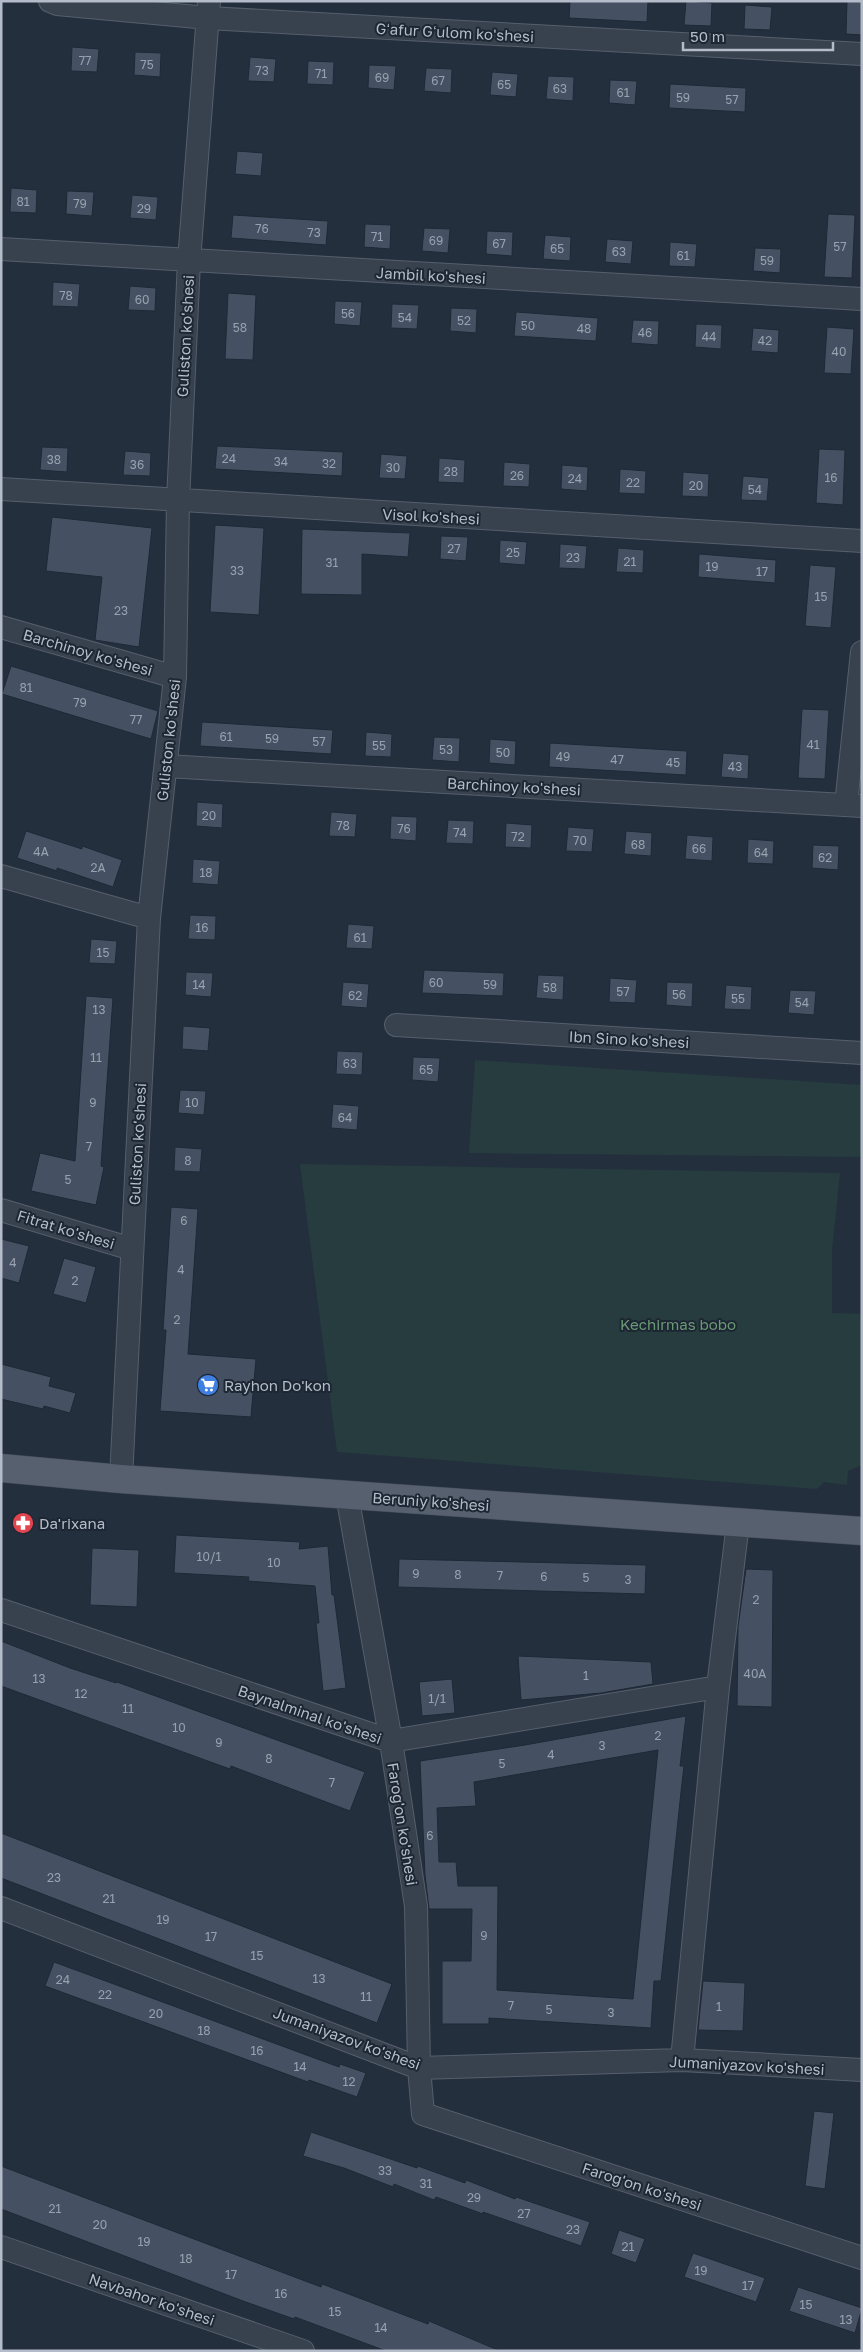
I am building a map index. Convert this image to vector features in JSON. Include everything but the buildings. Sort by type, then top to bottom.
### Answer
[{"type":"main road","name":"Beruniy ko'shesi","points":[[1,1468],[122,1479],[862,1531]]},
{"type":"street","name":"Gʻafur Gʻulom ko'shesi","points":[[50,1],[57,4],[209,10],[862,54]]},
{"type":"street","name":"Guliston ko'shesi","points":[[122,1479],[149,918],[175,677],[178,501],[189,261],[209,10]]},
{"type":"street","name":"Jambil ko'shesi","points":[[1,249],[862,300]]},
{"type":"street","name":"Visol ko'shesi","points":[[1,489],[862,541]]},
{"type":"street","name":"Barchinoy ko'shesi","points":[[1,627],[175,677]]},
{"type":"street","points":[[854,805],[862,652]]},
{"type":"street","name":"Barchinoy ko'shesi","points":[[166,766],[854,805]]},
{"type":"street","points":[[1,876],[149,918]]},
{"type":"street","name":"Ibn Sino ko'shesi","points":[[396,1025],[862,1053]]},
{"type":"street","name":"Fitrat ko'shesi","points":[[1,1210],[132,1249]]},
{"type":"street","name":"Farog'on ko'shesi","points":[[347,1495],[391,1741],[416,1906],[419,2068],[423,2114],[862,2258]]},
{"type":"street","points":[[682,2060],[718,1687],[738,1523]]},
{"type":"street","name":"Baynalminal ko'shesi","points":[[1,1610],[391,1741],[718,1687]]},
{"type":"street","name":"Jumaniyazov ko'shesi","points":[[1,1908],[419,2068],[682,2060],[862,2070]]},
{"type":"street","name":"Navbahor ko'shesi","points":[[1,2247],[303,2351]]},
{"type":"green space","points":[[475,1060],[862,1085],[862,1157],[469,1153]]},
{"type":"green space","name":"Kechirmas bobo","points":[[300,1164],[840,1173],[832,1251],[832,1313],[862,1314],[862,1465],[848,1471],[847,1485],[824,1482],[817,1489],[337,1452]]},
{"type":"place","name":"Rayhon Do'kon","points":[[208,1385]]},
{"type":"place","name":"Da'rixana","points":[[23,1523]]}]
